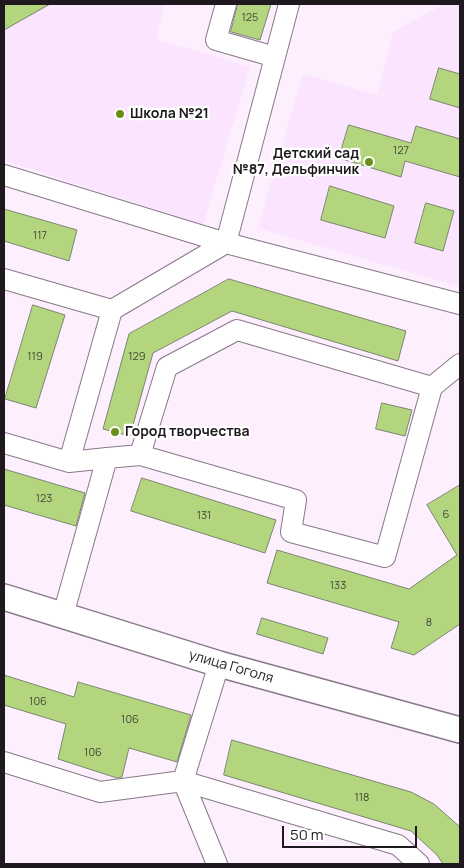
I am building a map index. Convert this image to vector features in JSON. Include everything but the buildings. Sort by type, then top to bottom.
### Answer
[{"type":"main road","name":"улица Гоголя","points":[[4,596],[220,664],[460,730]]},
{"type":"lane","points":[[226,4],[216,40],[275,57]]},
{"type":"lane","points":[[68,462],[112,310],[226,243],[289,4]]},
{"type":"lane","points":[[4,175],[226,243],[460,304]]},
{"type":"lane","points":[[4,278],[112,310]]},
{"type":"lane","points":[[140,454],[167,367],[236,330],[432,387]]},
{"type":"lane","points":[[4,443],[68,462],[140,454],[296,500],[290,532],[385,557],[432,387],[460,364]]},
{"type":"lane","points":[[63,615],[107,458]]},
{"type":"lane","points":[[217,864],[183,781],[220,664]]},
{"type":"lane","points":[[4,762],[100,792],[183,781],[398,845],[418,864]]},
{"type":"shaded area","name":"Школа №21","points":[[4,4],[165,4],[156,39],[250,67],[203,225],[4,160]]},
{"type":"shaded area","name":"Детский сад №87, Дельфинчик","points":[[444,4],[460,4],[460,287],[258,228],[303,74],[377,95],[393,32]]},
{"type":"place","name":"Школа №21","points":[[120,114]]},
{"type":"place","name":"Детский сад №87, Дельфинчик","points":[[369,162]]},
{"type":"place","name":"Город творчества","points":[[115,432]]}]
